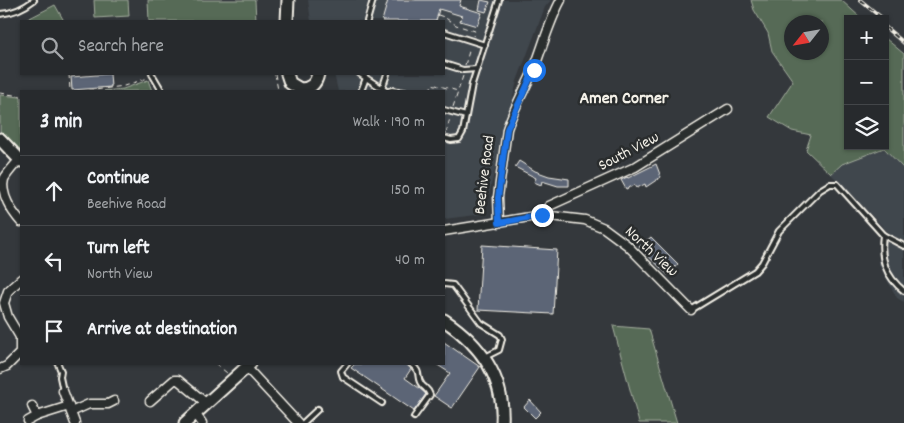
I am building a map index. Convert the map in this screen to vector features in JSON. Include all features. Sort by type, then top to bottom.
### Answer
[{"type":"street","points":[[287,20],[288,0]]},
{"type":"street","name":"Beehive Road","points":[[445,231],[499,223],[498,198],[507,129],[534,70],[552,16],[561,0]]},
{"type":"street","points":[[287,75],[290,83],[301,90],[309,88],[318,79]]},
{"type":"street","name":"South View","points":[[542,215],[549,206],[635,166],[728,110]]},
{"type":"street","points":[[0,139],[20,161],[1,186],[4,199],[20,221]]},
{"type":"street","name":"North View","points":[[499,223],[542,215],[574,217],[594,223],[627,245],[691,310]]},
{"type":"street","points":[[0,369],[7,366],[20,352],[20,336],[8,317],[4,303],[8,291],[20,280]]},
{"type":"street","points":[[445,321],[472,342],[485,357],[499,390],[502,423]]},
{"type":"street","points":[[185,423],[248,365],[298,423]]},
{"type":"street","points":[[150,401],[174,380],[178,380],[206,403]]},
{"type":"street","points":[[63,391],[75,423]]},
{"type":"street","points":[[28,421],[37,416],[89,404],[108,404],[114,401]]},
{"type":"street","points":[[32,406],[37,416]]},
{"type":"street","points":[[195,413],[202,423]]},
{"type":"lane","points":[[0,14],[10,14],[34,0]]},
{"type":"lane","points":[[367,20],[373,0]]},
{"type":"lane","points":[[445,138],[459,139],[466,116],[472,84],[499,0]]},
{"type":"lane","points":[[445,32],[485,45]]},
{"type":"lane","points":[[445,64],[463,70],[477,69]]},
{"type":"lane","points":[[153,75],[161,90]]},
{"type":"lane","points":[[362,75],[385,90],[387,75]]},
{"type":"lane","points":[[361,90],[366,78]]},
{"type":"lane","points":[[445,110],[466,116]]},
{"type":"lane","points":[[691,310],[755,271],[762,263],[780,231],[820,190],[830,184],[838,184],[884,235],[904,246]]},
{"type":"lane","points":[[884,235],[881,250],[886,268],[896,285],[904,291]]},
{"type":"lane","points":[[445,284],[453,285],[481,323],[500,335],[502,339],[499,350],[485,357]]},
{"type":"lane","points":[[59,365],[62,371],[60,377],[63,391]]},
{"type":"lane","points":[[346,365],[341,371],[343,377],[382,403]]},
{"type":"lane","points":[[412,365],[419,372],[420,382],[430,395],[414,417]]},
{"type":"lane","points":[[303,423],[318,409]]},
{"type":"path","points":[[69,75],[70,90]]},
{"type":"path","points":[[95,90],[124,86],[153,75]]},
{"type":"path","points":[[275,75],[278,90]]},
{"type":"path","points":[[430,90],[432,84],[458,91],[463,77]]},
{"type":"path","points":[[0,93],[20,96]]},
{"type":"path","points":[[217,365],[233,379]]},
{"type":"shaded area","points":[[308,0],[551,0],[545,7],[517,81],[484,214],[445,219],[445,90],[338,90],[334,75],[445,75],[445,20],[311,20]]},
{"type":"shaded area","points":[[879,150],[886,150],[904,169],[904,302],[897,298],[879,265],[879,244],[888,232],[831,174],[842,164]]},
{"type":"green space","points":[[94,0],[128,0],[129,16],[95,18]]},
{"type":"green space","points":[[148,0],[255,0],[256,20],[149,20]]},
{"type":"green space","points":[[751,0],[841,0],[858,15],[844,15],[844,150],[879,150],[842,164],[831,174],[806,150],[811,135],[792,131],[769,117],[793,81],[772,51],[768,33],[754,10]]},
{"type":"green space","points":[[55,5],[63,20],[26,20]]},
{"type":"green space","points":[[889,41],[904,54],[904,169],[886,150],[889,150]]},
{"type":"green space","points":[[148,80],[152,90],[114,90],[123,89]]},
{"type":"green space","points":[[0,95],[20,97],[20,153],[0,131]]},
{"type":"green space","points":[[613,326],[649,329],[677,423],[639,423]]},
{"type":"building","points":[[388,0],[461,0],[459,6],[482,13],[477,26],[460,21],[462,16],[439,9],[436,20],[382,20]]},
{"type":"building","points":[[481,0],[490,2],[486,12],[479,10]]},
{"type":"building","points":[[110,75],[111,87],[72,90],[71,77]]},
{"type":"building","points":[[519,161],[535,171],[549,176],[569,179],[569,186],[558,186],[542,181],[541,185],[534,182],[536,178],[515,167]]},
{"type":"building","points":[[656,164],[661,177],[646,187],[645,184],[637,188],[635,185],[626,189],[621,180]]},
{"type":"building","points":[[651,237],[678,264],[668,275],[639,247]]},
{"type":"building","points":[[482,245],[557,250],[553,314],[478,310]]},
{"type":"building","points":[[445,343],[480,367],[452,408],[434,396],[450,373],[438,365],[445,365]]},
{"type":"building","points":[[354,365],[407,365],[411,369],[405,378],[426,394],[414,411],[351,368]]},
{"type":"building","points":[[530,400],[541,412],[535,418],[524,407]]},
{"type":"railway","points":[[860,0],[878,15]]},
{"type":"railway","points":[[889,30],[904,43]]},
{"type":"district","name":"Amen Corner","points":[[624,99]]},
{"type":"route","points":[[534,70],[507,129],[498,198],[499,223],[542,215]]}]
